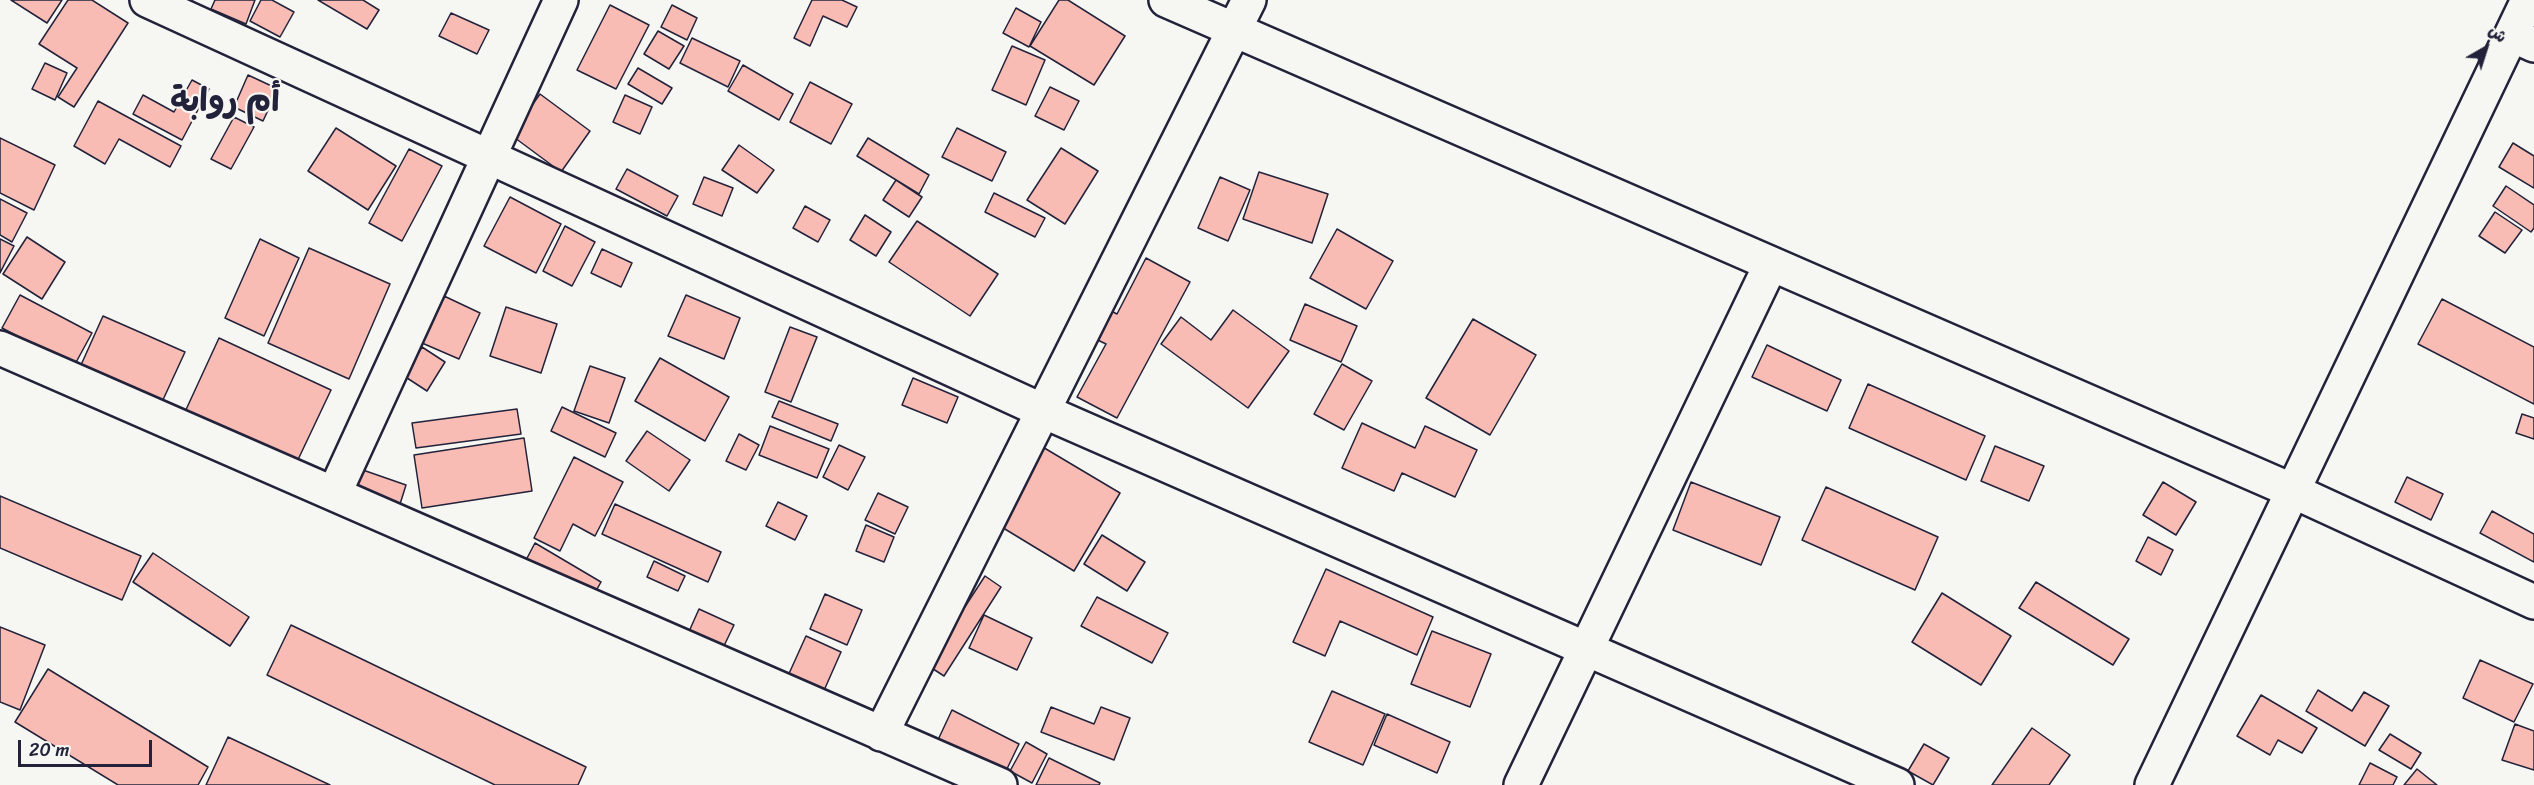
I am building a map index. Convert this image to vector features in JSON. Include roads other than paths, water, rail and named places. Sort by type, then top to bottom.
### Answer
[{"type":"street","points":[[147,0],[1043,411],[1897,785]]},
{"type":"street","points":[[334,494],[561,0]]},
{"type":"street","points":[[1167,0],[2294,491],[2534,602]]},
{"type":"street","points":[[881,734],[1249,0]]},
{"type":"street","points":[[2152,785],[2294,491],[2523,40],[2529,0]]},
{"type":"street","points":[[1521,785],[1771,264]]},
{"type":"street","points":[[0,348],[1000,785]]},
{"type":"district","name":"أم روابة","points":[[225,103]]}]
